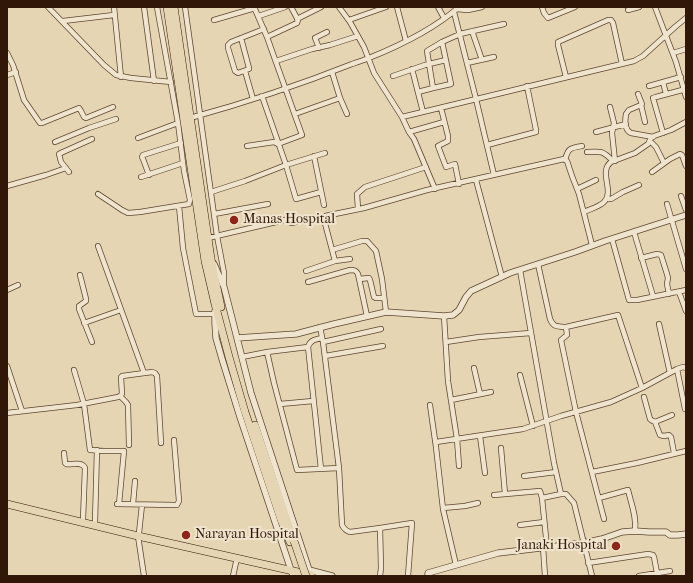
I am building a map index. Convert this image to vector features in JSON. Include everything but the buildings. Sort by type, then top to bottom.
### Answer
[{"type":"highway","points":[[167,7],[189,148],[193,203],[215,304],[245,412],[281,520],[310,575]]},
{"type":"highway","points":[[174,7],[211,259],[220,303],[238,372],[292,542],[301,576]]},
{"type":"highway","points":[[7,500],[138,534],[177,542],[292,571]]},
{"type":"highway","points":[[7,504],[310,575]]},
{"type":"street","points":[[48,7],[110,71],[121,77],[171,82]]},
{"type":"street","points":[[114,7],[121,77]]},
{"type":"street","points":[[144,7],[154,81]]},
{"type":"street","points":[[98,194],[128,213],[193,203],[190,200],[183,162],[178,123],[157,7]]},
{"type":"street","points":[[185,7],[217,236],[224,273],[224,287]]},
{"type":"street","points":[[235,7],[237,13]]},
{"type":"street","points":[[214,20],[254,7],[264,29],[302,135],[278,144],[274,142],[247,146]]},
{"type":"street","points":[[259,16],[285,7]]},
{"type":"street","points":[[267,37],[295,25],[298,22],[291,7]]},
{"type":"street","points":[[297,19],[321,7]]},
{"type":"street","points":[[339,7],[358,36],[369,58],[374,73],[414,139],[435,189]]},
{"type":"street","points":[[348,20],[386,7]]},
{"type":"street","points":[[397,7],[406,41]]},
{"type":"street","points":[[438,7],[444,18]]},
{"type":"street","points":[[190,118],[286,88],[369,58],[406,41],[456,9],[468,10],[482,7]]},
{"type":"street","points":[[542,7],[548,18],[575,7]]},
{"type":"street","points":[[628,10],[639,7]]},
{"type":"street","points":[[655,7],[673,53],[685,89],[686,97]]},
{"type":"street","points":[[456,9],[460,34],[494,175]]},
{"type":"street","points":[[62,22],[114,15]]},
{"type":"street","points":[[402,117],[622,64],[639,58],[686,18]]},
{"type":"street","points":[[566,77],[558,42],[608,20],[611,20],[613,23],[622,64]]},
{"type":"street","points":[[433,88],[427,50],[460,34],[504,24]]},
{"type":"street","points":[[241,38],[249,69],[238,73],[235,71],[228,48],[229,43],[241,38],[264,29]]},
{"type":"street","points":[[472,31],[482,60]]},
{"type":"street","points":[[319,48],[315,38],[327,32]]},
{"type":"street","points":[[276,61],[358,36]]},
{"type":"street","points":[[418,92],[452,84],[442,42]]},
{"type":"street","points":[[673,53],[686,49]]},
{"type":"street","points":[[7,53],[16,72],[24,100],[40,123],[79,108],[89,128]]},
{"type":"street","points":[[467,63],[494,57]]},
{"type":"street","points":[[393,76],[412,69],[446,60]]},
{"type":"street","points":[[412,69],[423,112]]},
{"type":"street","points":[[245,71],[253,99]]},
{"type":"street","points":[[7,75],[16,72]]},
{"type":"street","points":[[332,72],[340,98],[347,114]]},
{"type":"street","points":[[650,86],[681,77]]},
{"type":"street","points":[[663,82],[666,94]]},
{"type":"street","points":[[487,145],[536,132],[527,86]]},
{"type":"street","points":[[663,133],[654,98],[656,96],[685,89]]},
{"type":"street","points":[[638,94],[642,102],[640,105],[645,122]]},
{"type":"street","points":[[262,96],[296,199],[321,192]]},
{"type":"street","points":[[295,114],[340,98]]},
{"type":"street","points":[[640,105],[629,110],[626,114],[626,129],[628,132],[651,139],[664,162]]},
{"type":"street","points":[[85,118],[113,107]]},
{"type":"street","points":[[610,107],[614,123],[612,130],[614,161]]},
{"type":"street","points":[[440,108],[448,141],[438,146],[446,167],[455,164],[459,184]]},
{"type":"street","points":[[55,142],[116,119]]},
{"type":"street","points":[[409,132],[444,122]]},
{"type":"street","points":[[584,212],[601,204],[607,198],[606,168],[608,164],[635,153],[648,144],[651,139],[686,122]]},
{"type":"street","points":[[138,138],[178,123]]},
{"type":"street","points":[[596,132],[626,124]]},
{"type":"street","points":[[7,186],[67,170],[59,154],[92,139]]},
{"type":"street","points":[[149,174],[142,157],[143,155],[181,143]]},
{"type":"street","points":[[582,146],[570,149],[567,152],[565,160],[567,161],[577,189],[592,245]]},
{"type":"street","points":[[587,152],[602,152],[614,161]]},
{"type":"street","points":[[211,192],[286,165],[325,153]]},
{"type":"street","points":[[652,172],[670,158],[682,154],[686,166]]},
{"type":"street","points":[[314,156],[324,205]]},
{"type":"street","points":[[208,238],[289,219],[291,223],[358,209],[494,175],[565,160]]},
{"type":"street","points":[[141,177],[183,162]]},
{"type":"street","points":[[358,209],[357,194],[365,187],[426,167]]},
{"type":"street","points":[[476,180],[502,277]]},
{"type":"street","points":[[577,189],[596,180]]},
{"type":"street","points":[[607,198],[611,199],[638,185]]},
{"type":"street","points":[[681,196],[686,210]]},
{"type":"street","points":[[214,214],[268,204]]},
{"type":"street","points":[[666,204],[686,269]]},
{"type":"street","points":[[179,206],[182,248],[196,314],[215,314]]},
{"type":"street","points":[[237,338],[296,334],[386,312],[444,316],[453,315],[459,310],[471,291],[502,277],[592,245],[686,215]]},
{"type":"street","points":[[323,216],[335,262]]},
{"type":"street","points":[[634,232],[653,296]]},
{"type":"street","points":[[612,239],[628,299],[637,300],[686,290]]},
{"type":"street","points":[[332,250],[367,240],[376,250],[382,279],[386,312]]},
{"type":"street","points":[[98,246],[144,374]]},
{"type":"street","points":[[641,258],[657,254],[661,255],[668,278],[667,284],[669,294]]},
{"type":"street","points":[[211,259],[224,287],[251,393],[310,575],[332,576]]},
{"type":"street","points":[[306,271],[350,259]]},
{"type":"street","points":[[538,264],[552,324],[566,327],[618,315],[642,388]]},
{"type":"street","points":[[308,282],[354,270],[358,274],[367,316]]},
{"type":"street","points":[[520,270],[546,421],[561,494]]},
{"type":"street","points":[[80,275],[86,301],[79,306],[79,309],[92,342]]},
{"type":"street","points":[[359,279],[368,277],[374,296],[376,298],[384,298]]},
{"type":"street","points":[[7,290],[18,285]]},
{"type":"street","points":[[679,292],[686,311]]},
{"type":"street","points":[[215,304],[216,338],[222,360],[292,571]]},
{"type":"street","points":[[84,323],[121,310]]},
{"type":"street","points":[[444,316],[448,381],[457,439],[459,466]]},
{"type":"street","points":[[660,324],[670,373]]},
{"type":"street","points":[[320,327],[323,340],[338,468],[343,528],[350,532],[412,523],[408,576]]},
{"type":"street","points":[[566,327],[567,336],[561,340],[576,412],[604,519]]},
{"type":"street","points":[[321,469],[313,401],[308,346],[309,342],[315,339],[323,340],[381,329]]},
{"type":"street","points":[[446,342],[479,337],[531,333]]},
{"type":"street","points":[[242,357],[308,346]]},
{"type":"street","points":[[325,356],[383,346]]},
{"type":"street","points":[[267,352],[297,470],[338,468]]},
{"type":"street","points":[[7,366],[22,411]]},
{"type":"street","points":[[436,442],[523,429],[610,402],[642,388],[677,369],[683,367],[686,368]]},
{"type":"street","points":[[474,368],[480,394]]},
{"type":"street","points":[[677,369],[685,409]]},
{"type":"street","points":[[74,370],[84,404],[90,450],[124,451],[118,504],[176,505],[178,503],[174,440]]},
{"type":"street","points":[[120,396],[122,394],[120,377],[152,372],[155,373],[157,376],[161,443]]},
{"type":"street","points":[[520,375],[533,426]]},
{"type":"street","points":[[451,400],[491,392]]},
{"type":"street","points":[[7,413],[84,404],[120,396]]},
{"type":"street","points":[[120,396],[128,405],[129,445]]},
{"type":"street","points":[[644,397],[650,419],[655,422],[660,435],[669,435],[671,437],[674,453]]},
{"type":"street","points":[[280,404],[313,401]]},
{"type":"street","points":[[430,405],[436,442],[443,508],[456,565]]},
{"type":"street","points":[[655,422],[672,415]]},
{"type":"street","points":[[480,436],[485,473]]},
{"type":"street","points":[[501,448],[505,494]]},
{"type":"street","points":[[95,522],[97,450]]},
{"type":"street","points":[[592,472],[686,451]]},
{"type":"street","points":[[64,453],[64,463],[82,464],[85,468],[82,519]]},
{"type":"street","points":[[524,476],[556,472]]},
{"type":"street","points":[[133,504],[136,480]]},
{"type":"street","points":[[599,498],[628,490],[634,513],[635,531]]},
{"type":"street","points":[[494,495],[540,491],[544,522],[545,576]]},
{"type":"street","points":[[542,498],[566,494],[574,503],[592,576]]},
{"type":"street","points":[[443,508],[478,503]]},
{"type":"street","points":[[142,505],[138,534],[144,576]]},
{"type":"street","points":[[520,525],[544,522]]},
{"type":"street","points":[[380,528],[380,576]]},
{"type":"street","points":[[428,576],[428,573],[498,553],[583,543],[602,539],[622,532],[635,531],[666,532],[678,535],[686,534]]},
{"type":"street","points":[[588,563],[648,554],[653,555],[654,557],[657,573]]},
{"type":"street","points":[[233,576],[237,558]]},
{"type":"street","points":[[639,576],[670,571]]},
{"type":"place","name":"Manas Hospital","points":[[234,220]]},
{"type":"place","name":"Narayan Hospital","points":[[186,535]]},
{"type":"place","name":"Janaki Hospital","points":[[616,546]]}]
